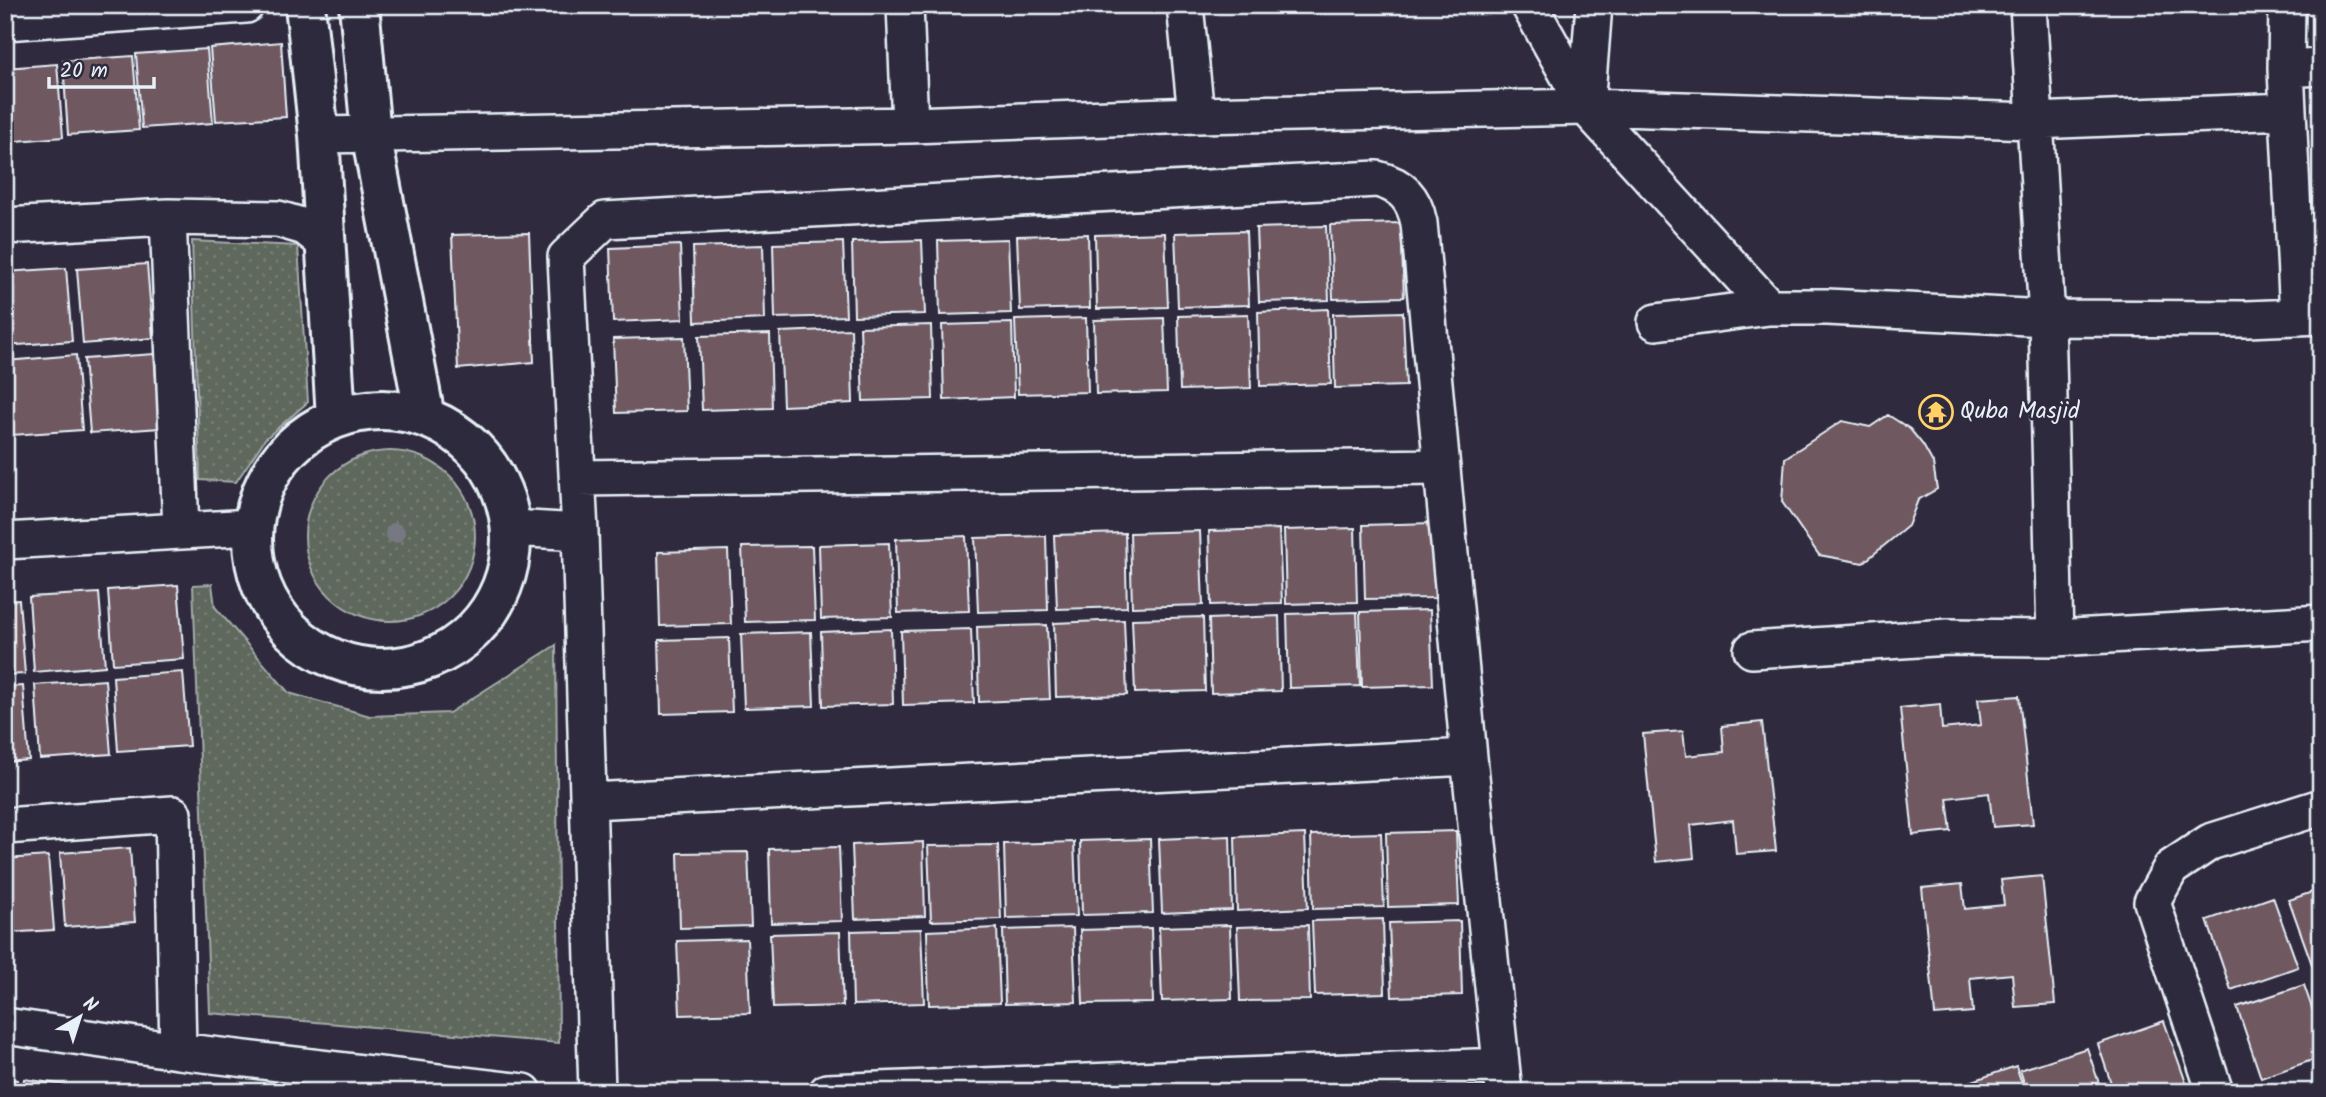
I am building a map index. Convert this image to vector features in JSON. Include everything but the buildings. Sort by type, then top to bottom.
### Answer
[{"type":"street","points":[[5,22],[246,5]]},
{"type":"street","points":[[305,5],[319,135],[336,418]]},
{"type":"street","points":[[359,5],[371,134],[425,417]]},
{"type":"street","points":[[905,5],[910,125]]},
{"type":"street","points":[[1185,5],[1196,116]]},
{"type":"street","points":[[1529,5],[1586,107],[1769,307]]},
{"type":"street","points":[[1586,107],[1594,5]]},
{"type":"street","points":[[2028,5],[2047,318],[2055,638]]},
{"type":"street","points":[[1656,322],[1769,307],[1827,307],[2047,318],[2309,317],[2288,111],[2287,5]]},
{"type":"street","points":[[2286,69],[2321,67]]},
{"type":"street","points":[[319,135],[910,125],[1586,107],[2034,121],[2288,111]]},
{"type":"street","points":[[597,1092],[590,801],[578,478],[566,257],[605,220],[1377,179],[1394,183],[1416,206],[1502,1079],[827,1092]]},
{"type":"street","points":[[5,226],[168,216],[278,219],[305,227],[326,244]]},
{"type":"street","points":[[168,216],[181,530]]},
{"type":"street","points":[[396,410],[425,417],[457,434],[484,460],[503,492],[511,528],[508,571],[491,610],[462,642],[424,663],[382,670],[339,662],[302,641],[272,610],[256,570],[252,527],[261,491],[279,460],[304,435],[336,418],[366,411],[396,410]]},
{"type":"street","points":[[578,478],[1442,467]]},
{"type":"street","points":[[5,541],[252,527]]},
{"type":"street","points":[[511,528],[580,532]]},
{"type":"street","points":[[1752,650],[1948,637],[2055,638],[2321,624]]},
{"type":"street","points":[[590,801],[1469,757]]},
{"type":"street","points":[[2216,1092],[2152,902],[2171,868],[2210,842],[2321,807]]},
{"type":"street","points":[[5,826],[173,814],[178,1051]]},
{"type":"street","points":[[5,1027],[178,1051],[524,1092]]},
{"type":"green space","points":[[192,241],[298,246],[308,402],[265,439],[236,482],[200,480]]},
{"type":"green space","points":[[390,451],[422,458],[437,465],[450,476],[461,489],[468,504],[475,536],[468,568],[461,583],[450,596],[437,607],[422,614],[390,621],[358,614],[343,607],[330,596],[319,583],[312,568],[305,536],[312,504],[319,489],[330,476],[343,465],[358,458]]},
{"type":"green space","points":[[212,584],[215,607],[289,693],[370,716],[449,713],[556,645],[559,1043],[210,1013],[193,585]]},
{"type":"place","name":"Quba Masjid","points":[[1936,412]]}]
